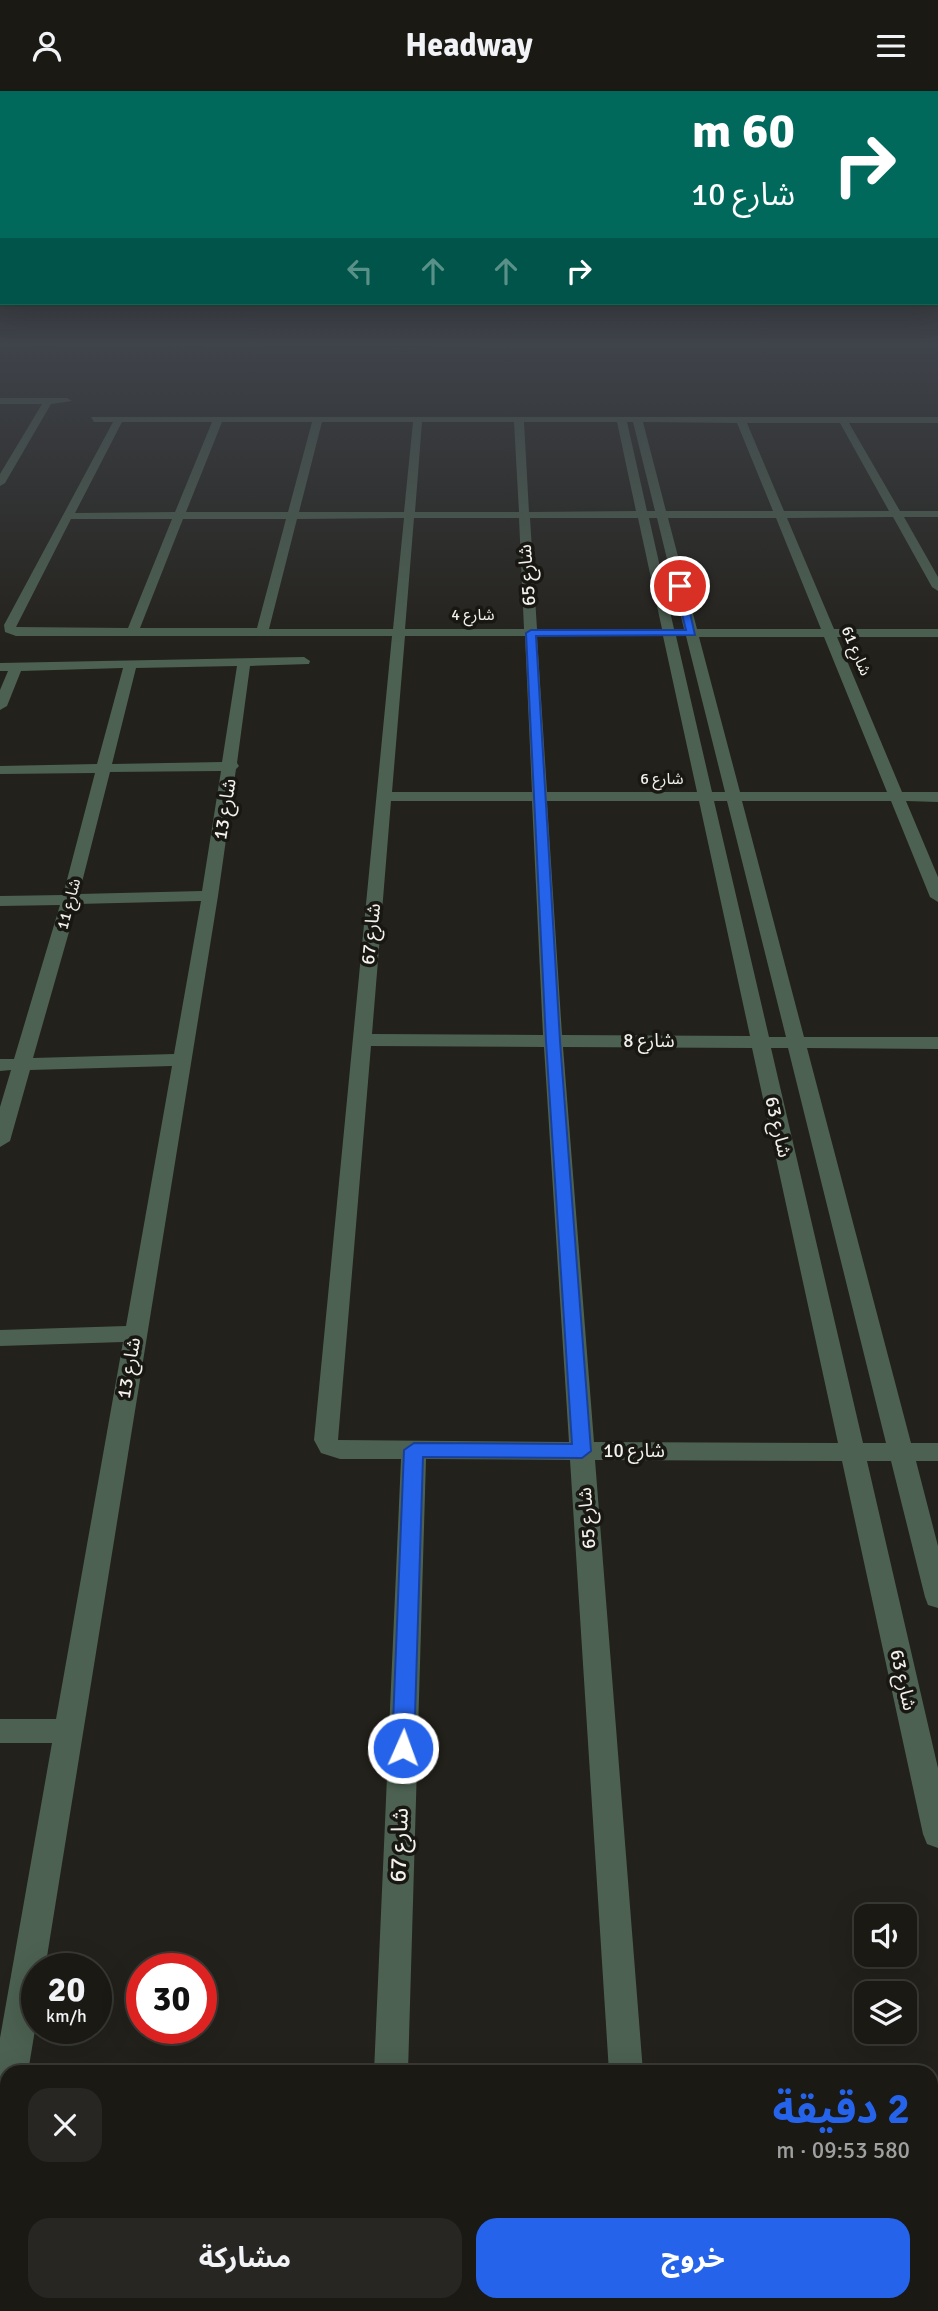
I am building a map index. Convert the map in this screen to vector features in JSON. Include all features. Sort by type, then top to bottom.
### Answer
[{"type":"street","points":[[0,483],[5,467],[18,448]]},
{"type":"street","points":[[103,448],[66,516],[938,514]]},
{"type":"street","points":[[132,633],[206,448]]},
{"type":"street","points":[[262,633],[310,448]]},
{"type":"street","name":"شارع 67","points":[[330,1447],[326,1440],[415,448]]},
{"type":"street","name":"شارع 65","points":[[520,448],[553,1041],[626,2065]]},
{"type":"street","name":"شارع 63","points":[[635,448],[641,515],[938,1834]]},
{"type":"street","name":"شارع 63","points":[[637,448],[663,515],[938,1597]]},
{"type":"street","name":"شارع 61","points":[[752,448],[938,897]]},
{"type":"street","points":[[858,448],[938,587]]},
{"type":"street","name":"شارع 4","points":[[66,516],[9,629],[16,632],[132,633],[938,633]]},
{"type":"street","points":[[0,667],[304,661]]},
{"type":"street","name":"شارع 13","points":[[12,2065],[232,766],[244,663]]},
{"type":"street","name":"شارع 11","points":[[0,1141],[71,899],[130,665]]},
{"type":"street","points":[[0,706],[16,667]]},
{"type":"street","points":[[0,770],[232,766]]},
{"type":"street","name":"شارع 6","points":[[385,796],[938,797]]},
{"type":"street","points":[[0,901],[210,896]]},
{"type":"street","name":"شارع 8","points":[[361,1040],[938,1042]]},
{"type":"street","points":[[0,1065],[180,1061]]},
{"type":"street","points":[[0,1338],[135,1334]]},
{"type":"street","name":"شارع 10","points":[[330,1447],[340,1450],[938,1452]]},
{"type":"street","name":"شارع 67","points":[[391,2065],[414,1450]]},
{"type":"street","points":[[0,1731],[68,1731]]},
{"type":"route","points":[[403,1748],[414,1450],[582,1451],[553,1041],[531,633],[691,633],[680,586]]}]
